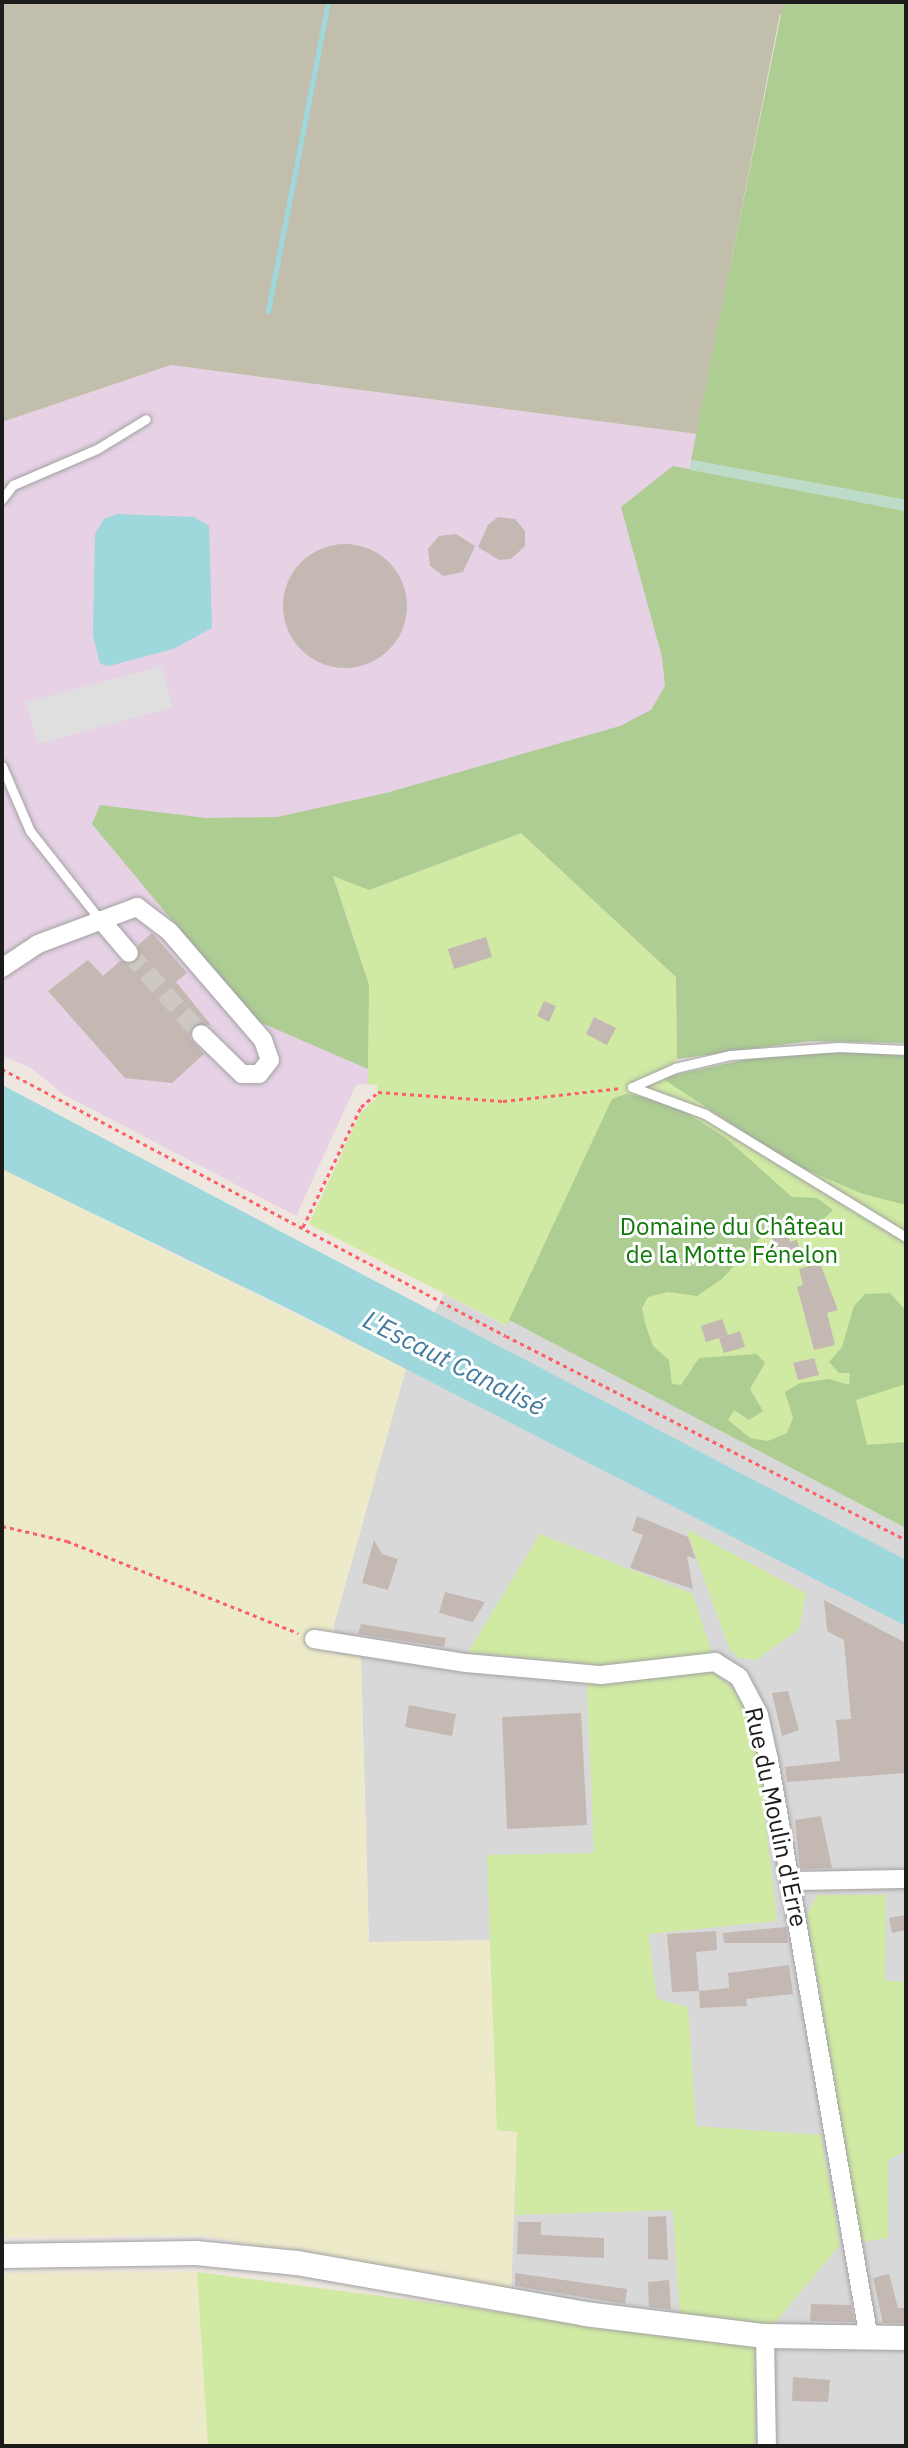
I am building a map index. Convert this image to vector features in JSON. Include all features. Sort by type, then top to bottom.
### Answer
[{"type":"street","points":[[2,968],[38,944],[137,907],[151,913],[263,1040],[270,1060],[259,1074],[242,1074],[201,1034]]},
{"type":"street","points":[[101,920],[129,953]]},
{"type":"street","name":"Rue du Moulin d'Erre","points":[[314,1639],[466,1663],[601,1675],[715,1662],[739,1677],[759,1715],[792,1881],[864,2339]]},
{"type":"street","points":[[792,1881],[906,1879]]},
{"type":"street","points":[[2,2256],[121,2251],[227,2256],[585,2314],[765,2336],[906,2338]]},
{"type":"street","points":[[765,2336],[767,2446]]},
{"type":"lane","points":[[2,499],[13,485],[97,449],[146,419]]},
{"type":"lane","points":[[2,766],[30,831],[101,920]]},
{"type":"lane","points":[[632,1087],[675,1068],[730,1055],[839,1047],[906,1050]]},
{"type":"lane","points":[[632,1087],[705,1114],[906,1237]]},
{"type":"path","points":[[2,1069],[906,1540]]},
{"type":"path","points":[[303,1227],[361,1107],[378,1092],[503,1101],[632,1087]]},
{"type":"path","points":[[2,1526],[67,1541],[314,1639]]},
{"type":"shaded area","points":[[2,2],[906,2],[906,30],[780,14],[697,434],[171,365],[2,422]]},
{"type":"shaded area","points":[[171,365],[697,434],[690,470],[674,467],[838,1041],[769,1044],[677,1059],[676,977],[369,985],[368,1084],[356,1085],[296,1216],[63,1094],[31,1068],[2,1055],[2,422]]},
{"type":"shaded area","points":[[162,666],[173,707],[38,744],[26,702]]},
{"type":"shaded area","points":[[2,1169],[406,1369],[334,1624],[333,1653],[361,1657],[369,1942],[490,1940],[497,2130],[517,2132],[511,2292],[198,2235],[2,2237]]},
{"type":"shaded area","points":[[444,1294],[506,1326],[509,1320],[557,1344],[906,1528],[906,2446],[755,2446],[755,2345],[589,2327],[494,2308],[511,2291],[517,2132],[497,2130],[490,1941],[369,1942],[361,1658],[333,1653],[334,1624],[406,1369]]},
{"type":"shaded area","points":[[197,2272],[208,2446],[2,2446],[2,2273]]},
{"type":"green space","points":[[787,2],[906,2],[906,500],[691,460],[781,14]]},
{"type":"green space","points":[[691,460],[906,500],[906,511],[690,470]]},
{"type":"green space","points":[[673,466],[906,511],[906,1043],[810,1041],[677,1059],[676,977],[521,833],[369,890],[333,876],[369,985],[368,1069],[255,1020],[92,824],[100,805],[206,818],[277,817],[386,793],[620,726],[651,710],[665,686],[662,657],[621,507]]},
{"type":"green space","name":"Domaine du Château de la Motte Fénelon","points":[[521,833],[676,977],[677,1059],[663,1077],[762,1056],[906,1054],[906,1528],[510,1320],[507,1326],[309,1224],[360,1114],[377,1097],[377,1085],[368,1084],[369,985],[333,875],[369,890]]},
{"type":"green space","points":[[854,1052],[906,1054],[906,1205],[863,1194],[791,1163],[662,1078],[762,1056]]},
{"type":"green space","points":[[626,1094],[669,1102],[726,1138],[792,1197],[817,1198],[833,1210],[810,1232],[772,1225],[722,1279],[697,1296],[668,1292],[648,1297],[642,1308],[645,1323],[653,1346],[669,1360],[672,1384],[681,1385],[699,1358],[757,1354],[765,1363],[750,1389],[763,1411],[749,1420],[734,1410],[728,1420],[750,1438],[768,1441],[787,1433],[793,1418],[785,1392],[800,1383],[829,1379],[849,1385],[850,1373],[839,1373],[829,1362],[842,1347],[854,1306],[865,1294],[890,1293],[906,1311],[906,1384],[856,1400],[867,1445],[906,1442],[906,1528],[509,1320],[612,1099]]},
{"type":"green space","points":[[686,1529],[806,1593],[799,1629],[756,1660],[738,1658],[729,1648]]},
{"type":"green space","points":[[540,1534],[693,1594],[719,1676],[745,1701],[756,1736],[777,1921],[648,1934],[657,1999],[688,2007],[696,2126],[821,2135],[840,2245],[772,2326],[680,2316],[673,2210],[515,2215],[517,2132],[497,2130],[487,1855],[594,1853],[586,1664],[468,1652]]},
{"type":"green space","points":[[817,1895],[886,1895],[885,1981],[906,1982],[906,2151],[888,2160],[888,2238],[860,2242],[807,1915]]},
{"type":"green space","points":[[197,2272],[755,2345],[755,2446],[208,2446]]},
{"type":"water","points":[[117,514],[194,517],[209,526],[212,628],[173,649],[109,666],[100,664],[93,635],[95,534],[104,519]]},
{"type":"water","name":"L'Escaut Canalisé","points":[[2,1085],[906,1560],[906,1626],[297,1313],[2,1169]]},
{"type":"building","points":[[498,517],[515,519],[525,531],[525,546],[511,559],[499,560],[478,547],[488,525]]},
{"type":"building","points":[[456,534],[475,546],[463,572],[443,576],[430,566],[428,549],[439,536]]},
{"type":"building","points":[[345,544],[369,548],[389,562],[403,582],[407,606],[403,630],[389,650],[369,664],[345,668],[321,664],[301,650],[287,630],[283,606],[287,582],[301,562],[321,548]]},
{"type":"building","points":[[152,933],[187,973],[176,982],[211,1025],[192,1026],[190,1038],[204,1054],[172,1083],[125,1078],[48,991],[88,960],[103,976],[120,961],[136,963],[138,945]]},
{"type":"building","points":[[486,937],[492,957],[454,969],[448,949]]},
{"type":"building","points":[[544,1001],[556,1006],[549,1022],[537,1016]]},
{"type":"building","points":[[594,1017],[616,1028],[607,1045],[586,1034]]},
{"type":"building","points":[[788,1233],[790,1242],[797,1240],[801,1256],[779,1262],[772,1237]]},
{"type":"building","points":[[820,1263],[838,1310],[827,1313],[835,1345],[814,1350],[797,1287],[803,1285],[799,1269]]},
{"type":"building","points":[[722,1319],[728,1335],[706,1342],[701,1326]]},
{"type":"building","points":[[740,1331],[745,1347],[724,1353],[719,1338]]},
{"type":"building","points":[[814,1358],[819,1375],[798,1380],[793,1363]]},
{"type":"building","points":[[637,1516],[688,1537],[696,1559],[687,1556],[693,1589],[630,1568],[643,1535],[632,1531]]},
{"type":"building","points":[[374,1540],[382,1554],[398,1559],[388,1590],[362,1583]]},
{"type":"building","points":[[445,1592],[485,1602],[473,1622],[439,1613]]},
{"type":"building","points":[[824,1600],[906,1643],[906,1773],[787,1782],[785,1767],[840,1761],[836,1720],[851,1719],[844,1640],[827,1631]]},
{"type":"building","points":[[361,1624],[446,1638],[444,1647],[358,1634]]},
{"type":"building","points":[[788,1691],[799,1730],[782,1736],[772,1693]]},
{"type":"building","points":[[409,1705],[456,1714],[452,1736],[405,1727]]},
{"type":"building","points":[[581,1713],[587,1825],[507,1829],[502,1717]]},
{"type":"building","points":[[821,1816],[832,1868],[800,1869],[795,1820]]},
{"type":"building","points":[[906,1915],[906,1930],[892,1933],[889,1918]]},
{"type":"building","points":[[786,1927],[788,1943],[724,1943],[723,1933]]},
{"type":"building","points":[[716,1931],[717,1950],[696,1952],[699,1991],[672,1992],[667,1934]]},
{"type":"building","points":[[789,1965],[793,1994],[746,1999],[747,2006],[700,2008],[699,1991],[729,1988],[728,1973]]},
{"type":"building","points":[[666,2216],[668,2260],[648,2259],[648,2217]]},
{"type":"building","points":[[518,2222],[541,2222],[541,2235],[604,2238],[604,2258],[517,2254]]},
{"type":"building","points":[[515,2273],[627,2289],[625,2304],[515,2286]]},
{"type":"building","points":[[889,2274],[898,2308],[906,2308],[906,2323],[883,2323],[873,2278]]},
{"type":"building","points":[[669,2280],[671,2309],[649,2307],[648,2282]]},
{"type":"building","points":[[811,2304],[851,2305],[854,2322],[810,2321]]},
{"type":"building","points":[[793,2377],[830,2380],[828,2402],[792,2401]]},
{"type":"waterway","points":[[268,311],[328,2]]},
{"type":"tunnel","points":[[129,953],[201,1034]]}]
